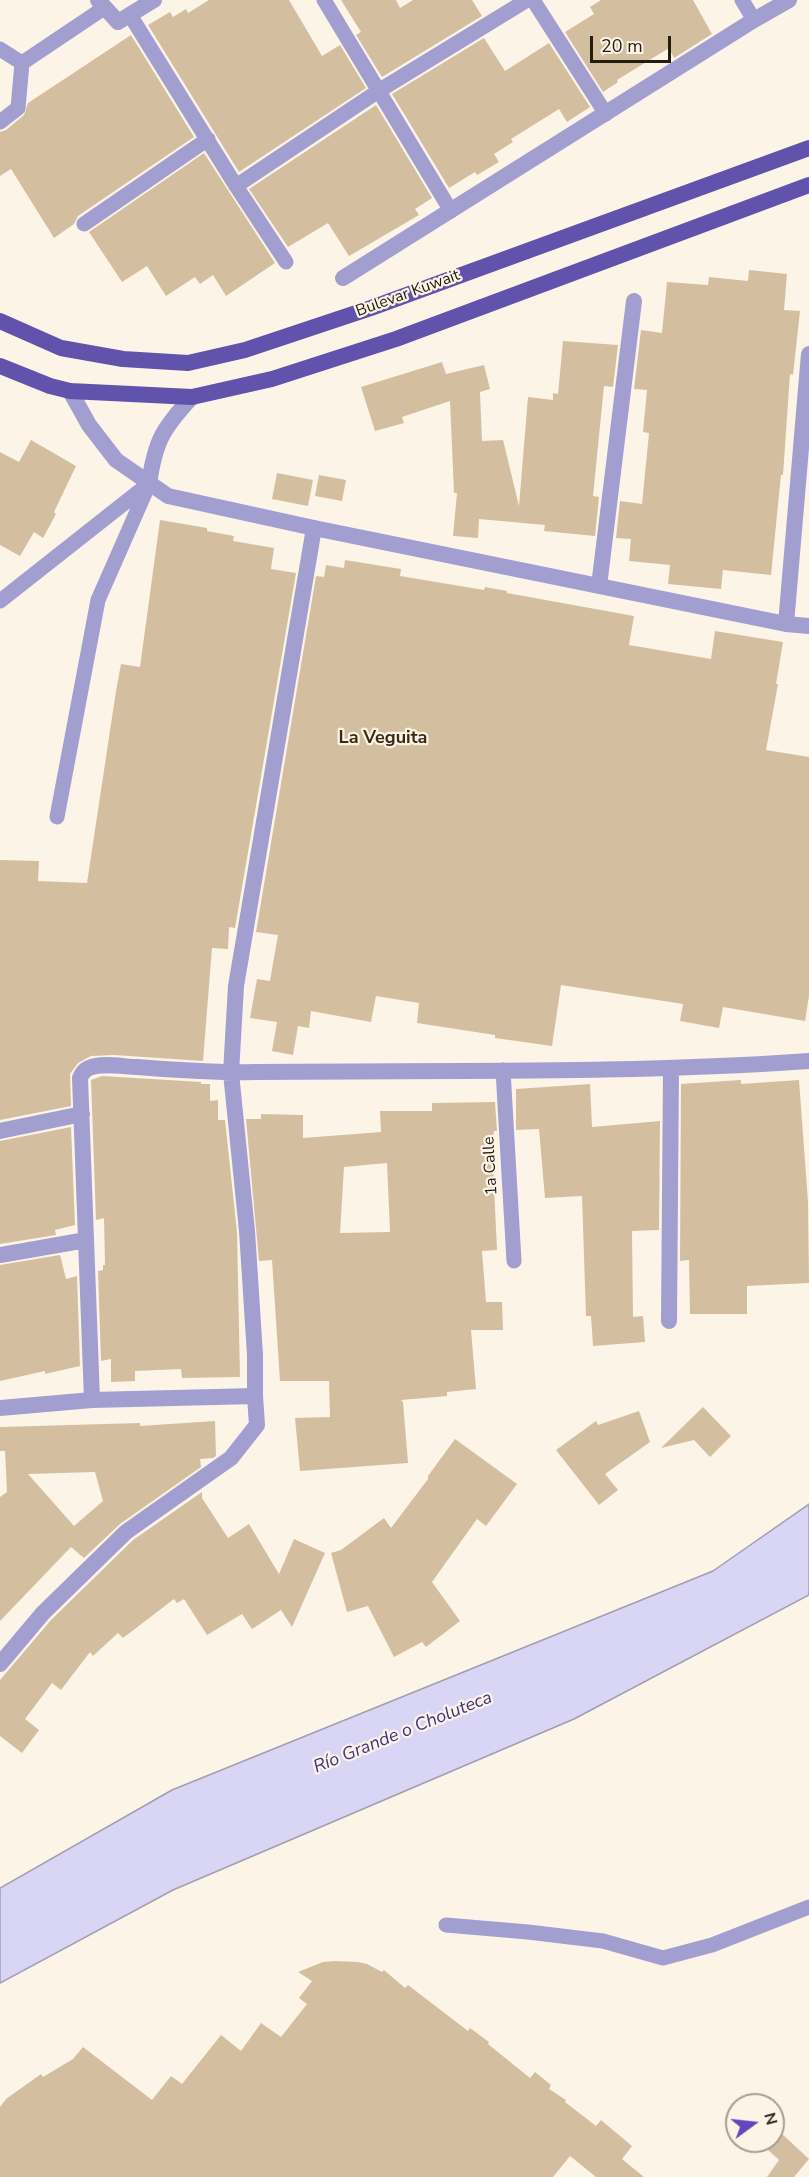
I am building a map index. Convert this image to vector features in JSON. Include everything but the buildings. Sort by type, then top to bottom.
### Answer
[{"type":"main road","name":"Bulevar Kuwait","points":[[0,321],[61,348],[123,359],[188,363],[245,350],[370,308],[809,148]]},
{"type":"main road","points":[[0,366],[50,387],[70,391],[192,397],[272,379],[396,339],[809,185]]},
{"type":"street","points":[[101,4],[118,22],[154,0]]},
{"type":"street","points":[[343,278],[789,0]]},
{"type":"street","points":[[599,586],[634,301]]},
{"type":"street","points":[[786,624],[809,354]]},
{"type":"street","points":[[70,391],[89,425],[116,460],[168,496],[786,624],[809,626]]},
{"type":"street","points":[[149,484],[152,459],[160,436],[170,420],[192,397]]},
{"type":"street","points":[[0,1664],[43,1613],[126,1532],[231,1458],[257,1425],[247,1231],[231,1072],[236,986],[314,528]]},
{"type":"street","points":[[92,1400],[80,1078],[83,1071],[88,1068],[123,1066],[231,1072],[671,1069],[809,1061]]},
{"type":"street","points":[[669,1321],[671,1069]]},
{"type":"street","points":[[0,1131],[82,1114]]},
{"type":"street","points":[[0,1255],[86,1240]]},
{"type":"street","points":[[0,1408],[92,1400],[255,1396]]},
{"type":"lane","points":[[324,0],[451,211]]},
{"type":"lane","points":[[236,186],[380,90],[527,0]]},
{"type":"lane","points":[[533,0],[606,114]]},
{"type":"lane","points":[[742,0],[754,20]]},
{"type":"lane","points":[[0,122],[18,108],[22,63],[101,4]]},
{"type":"lane","points":[[130,15],[286,262]]},
{"type":"lane","points":[[0,49],[22,63]]},
{"type":"lane","points":[[84,224],[208,139]]},
{"type":"lane","points":[[0,601],[149,484]]},
{"type":"lane","points":[[57,817],[98,600],[149,484]]},
{"type":"lane","name":"1a Calle","points":[[503,1070],[514,1260]]},
{"type":"lane","points":[[446,1925],[603,1941],[663,1958],[712,1945],[809,1907]]},
{"type":"water","name":"Río Grande o Choluteca","points":[[809,1504],[809,1595],[574,1719],[173,1890],[0,1983],[0,1888],[172,1790],[713,1571]]},
{"type":"district","name":"La Veguita","points":[[383,739]]}]
